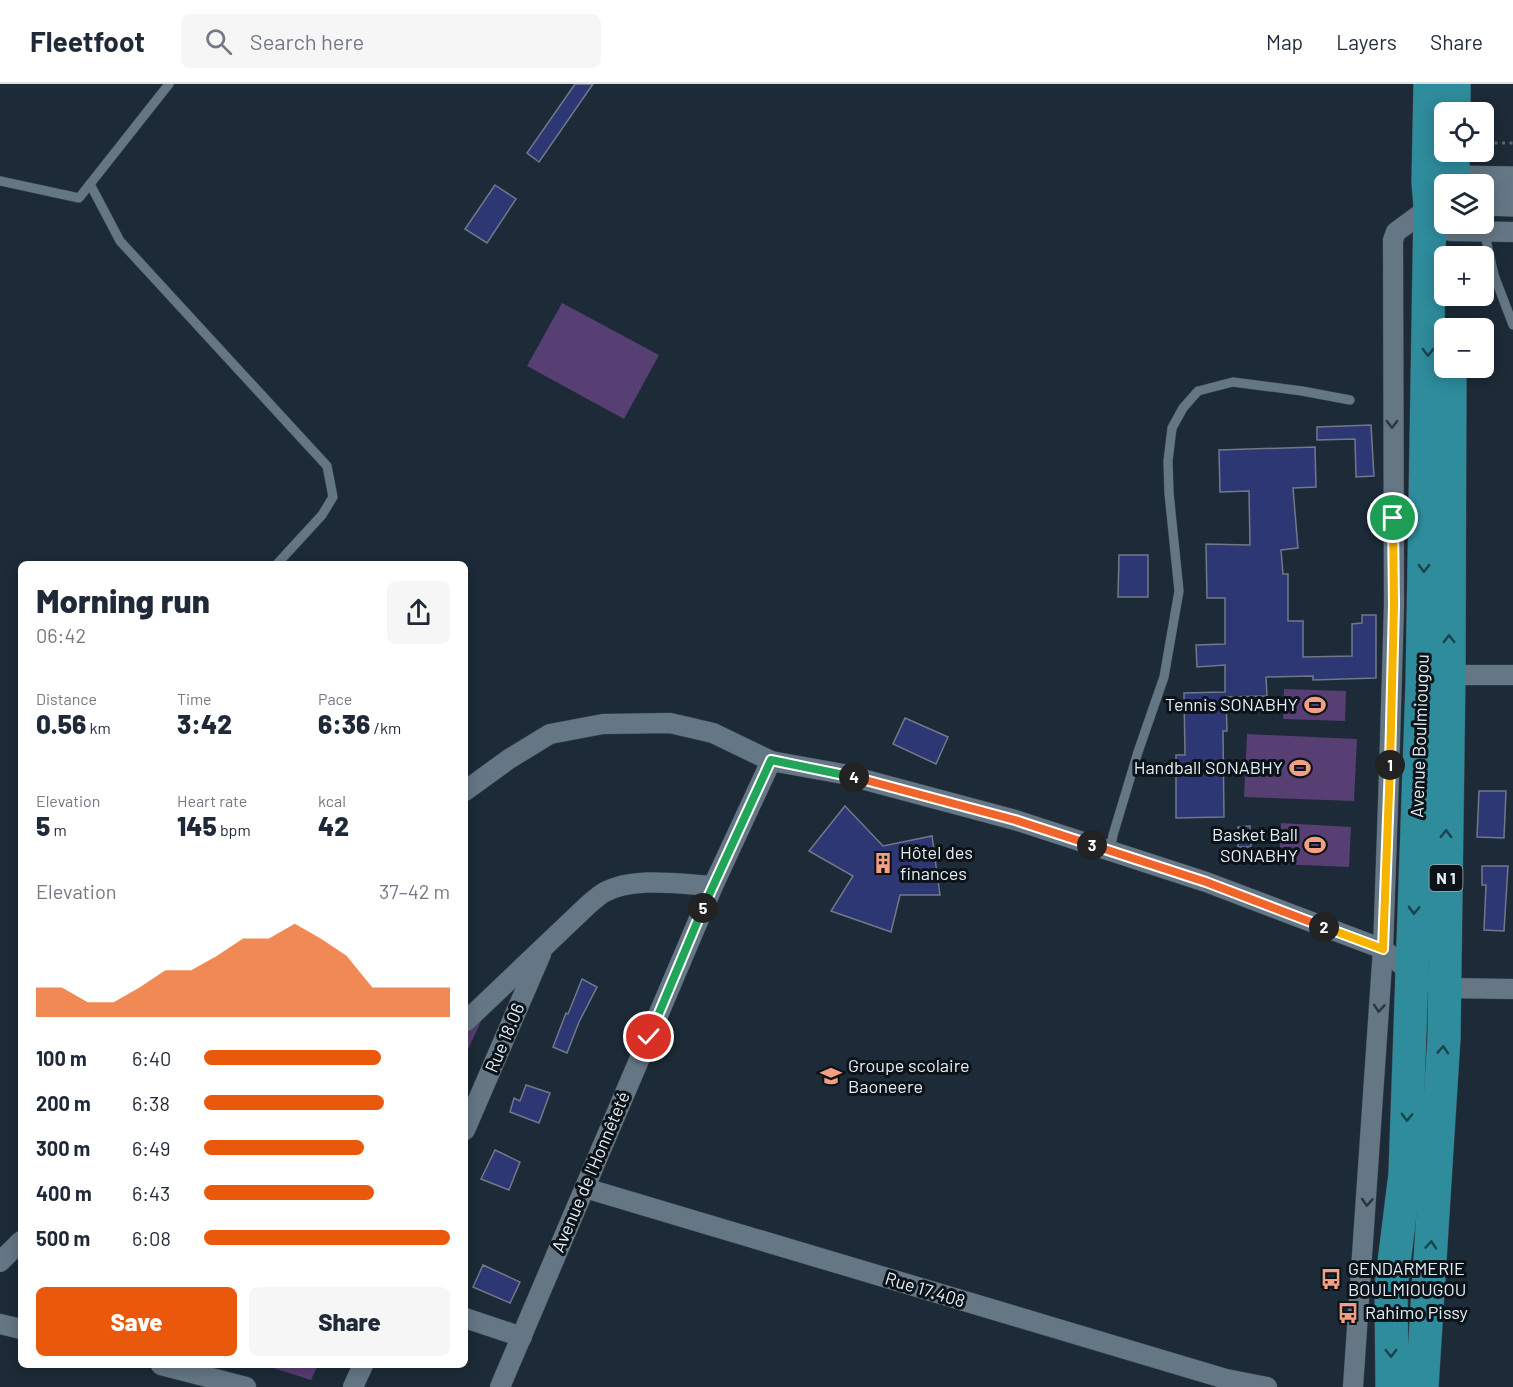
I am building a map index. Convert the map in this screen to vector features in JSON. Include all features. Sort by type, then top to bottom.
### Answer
[{"type":"highway","name":"Avenue Boulmiougou","points":[[1430,84],[1442,174]]},
{"type":"highway","points":[[1454,84],[1454,102]]},
{"type":"highway","name":"Avenue Boulmiougou","points":[[1392,1387],[1391,1287],[1405,1174],[1422,683],[1444,234]]},
{"type":"highway","name":"Avenue Boulmiougou","points":[[1422,1387],[1444,1038],[1450,378]]},
{"type":"main road","points":[[1494,186],[1513,180]]},
{"type":"main road","points":[[1494,202],[1513,203]]},
{"type":"street","points":[[1353,1387],[1383,949],[1394,605],[1393,240],[1396,232],[1434,209]]},
{"type":"street","points":[[1494,231],[1513,232]]},
{"type":"street","points":[[1449,675],[1513,675]]},
{"type":"street","points":[[468,789],[550,734],[603,724],[670,723],[713,733],[771,760],[843,774],[1015,820],[1206,882],[1383,949],[1412,974],[1444,988],[1513,989]]},
{"type":"street","name":"Avenue de l'Honnêteté","points":[[500,1387],[712,886],[771,760]]},
{"type":"street","points":[[468,1019],[604,892],[626,885],[652,883],[712,886]]},
{"type":"street","name":"Rue 18.06","points":[[468,1123],[544,946]]},
{"type":"street","name":"Rue 17.408","points":[[585,1188],[1215,1375],[1267,1387]]},
{"type":"street","points":[[0,1262],[18,1243]]},
{"type":"street","points":[[468,1319],[522,1337]]},
{"type":"street","points":[[0,1324],[18,1328]]},
{"type":"street","points":[[173,1368],[246,1387]]},
{"type":"street","points":[[353,1387],[362,1368]]},
{"type":"lane","points":[[0,181],[79,198],[169,84]]},
{"type":"lane","points":[[90,184],[120,241],[327,466],[333,497],[322,515],[280,561]]},
{"type":"lane","points":[[1485,234],[1494,275],[1513,325]]},
{"type":"lane","points":[[1110,851],[1135,762],[1164,677],[1179,591],[1168,472],[1172,428],[1183,408],[1198,391],[1233,382],[1302,390],[1350,400]]},
{"type":"path","points":[[1494,143],[1513,143]]},
{"type":"shaded area","points":[[562,303],[659,355],[624,419],[527,366]]},
{"type":"shaded area","name":"Tennis SONABHY","points":[[1284,689],[1346,691],[1345,721],[1283,719]]},
{"type":"shaded area","name":"Handball SONABHY","points":[[1247,734],[1357,739],[1354,801],[1244,797]]},
{"type":"shaded area","name":"Basket Ball SONABHY","points":[[1281,823],[1351,827],[1349,867],[1279,864]]},
{"type":"shaded area","points":[[482,1019],[468,1049],[468,1033]]},
{"type":"shaded area","points":[[273,1368],[317,1368],[311,1380]]},
{"type":"building","points":[[575,84],[593,84],[539,162],[527,153]]},
{"type":"building","points":[[495,185],[516,199],[487,243],[465,229]]},
{"type":"building","points":[[1371,425],[1374,476],[1356,477],[1355,439],[1317,440],[1317,427]]},
{"type":"building","points":[[1315,447],[1316,487],[1293,488],[1298,548],[1281,550],[1283,574],[1288,574],[1288,621],[1303,621],[1303,657],[1352,656],[1352,624],[1362,623],[1362,615],[1376,615],[1376,678],[1313,680],[1313,676],[1266,677],[1267,696],[1226,697],[1227,731],[1223,731],[1224,817],[1176,818],[1176,755],[1185,755],[1184,693],[1225,692],[1225,665],[1197,667],[1196,645],[1225,644],[1225,598],[1207,598],[1206,544],[1250,545],[1249,491],[1220,492],[1219,450]]},
{"type":"building","points":[[1119,555],[1148,555],[1148,597],[1118,597]]},
{"type":"building","points":[[905,718],[948,737],[936,764],[893,744]]},
{"type":"building","points":[[1479,791],[1506,791],[1504,838],[1477,837]]},
{"type":"building","name":"Hôtel des finances","points":[[845,806],[883,846],[932,836],[940,895],[900,895],[891,932],[831,911],[853,876],[809,851]]},
{"type":"building","points":[[1250,826],[1251,847],[1238,847],[1238,827]]},
{"type":"building","points":[[1482,866],[1508,866],[1504,931],[1484,930],[1486,885],[1482,885]]},
{"type":"building","points":[[582,979],[597,987],[579,1022],[567,1053],[553,1047]]},
{"type":"building","points":[[526,1085],[550,1093],[539,1123],[510,1112],[514,1098],[520,1101]]},
{"type":"building","points":[[495,1150],[520,1162],[509,1190],[481,1179]]},
{"type":"building","points":[[483,1265],[520,1282],[510,1303],[473,1287]]},
{"type":"place","name":"Tennis SONABHY","points":[[1315,705]]},
{"type":"place","name":"Handball SONABHY","points":[[1300,768]]},
{"type":"place","name":"Basket Ball SONABHY","points":[[1315,845]]},
{"type":"place","name":"Hôtel des finances","points":[[883,863]]},
{"type":"place","name":"Groupe scolaire Baoneere","points":[[831,1076]]},
{"type":"place","name":"GENDARMERIE BOULMIOUGOU","points":[[1331,1279]]},
{"type":"place","name":"Rahimo Pissy","points":[[1348,1313]]},
{"type":"route","points":[[649,1037],[712,886],[771,760],[843,774],[1015,820],[1206,882],[1383,949],[1394,605],[1393,518]]}]
